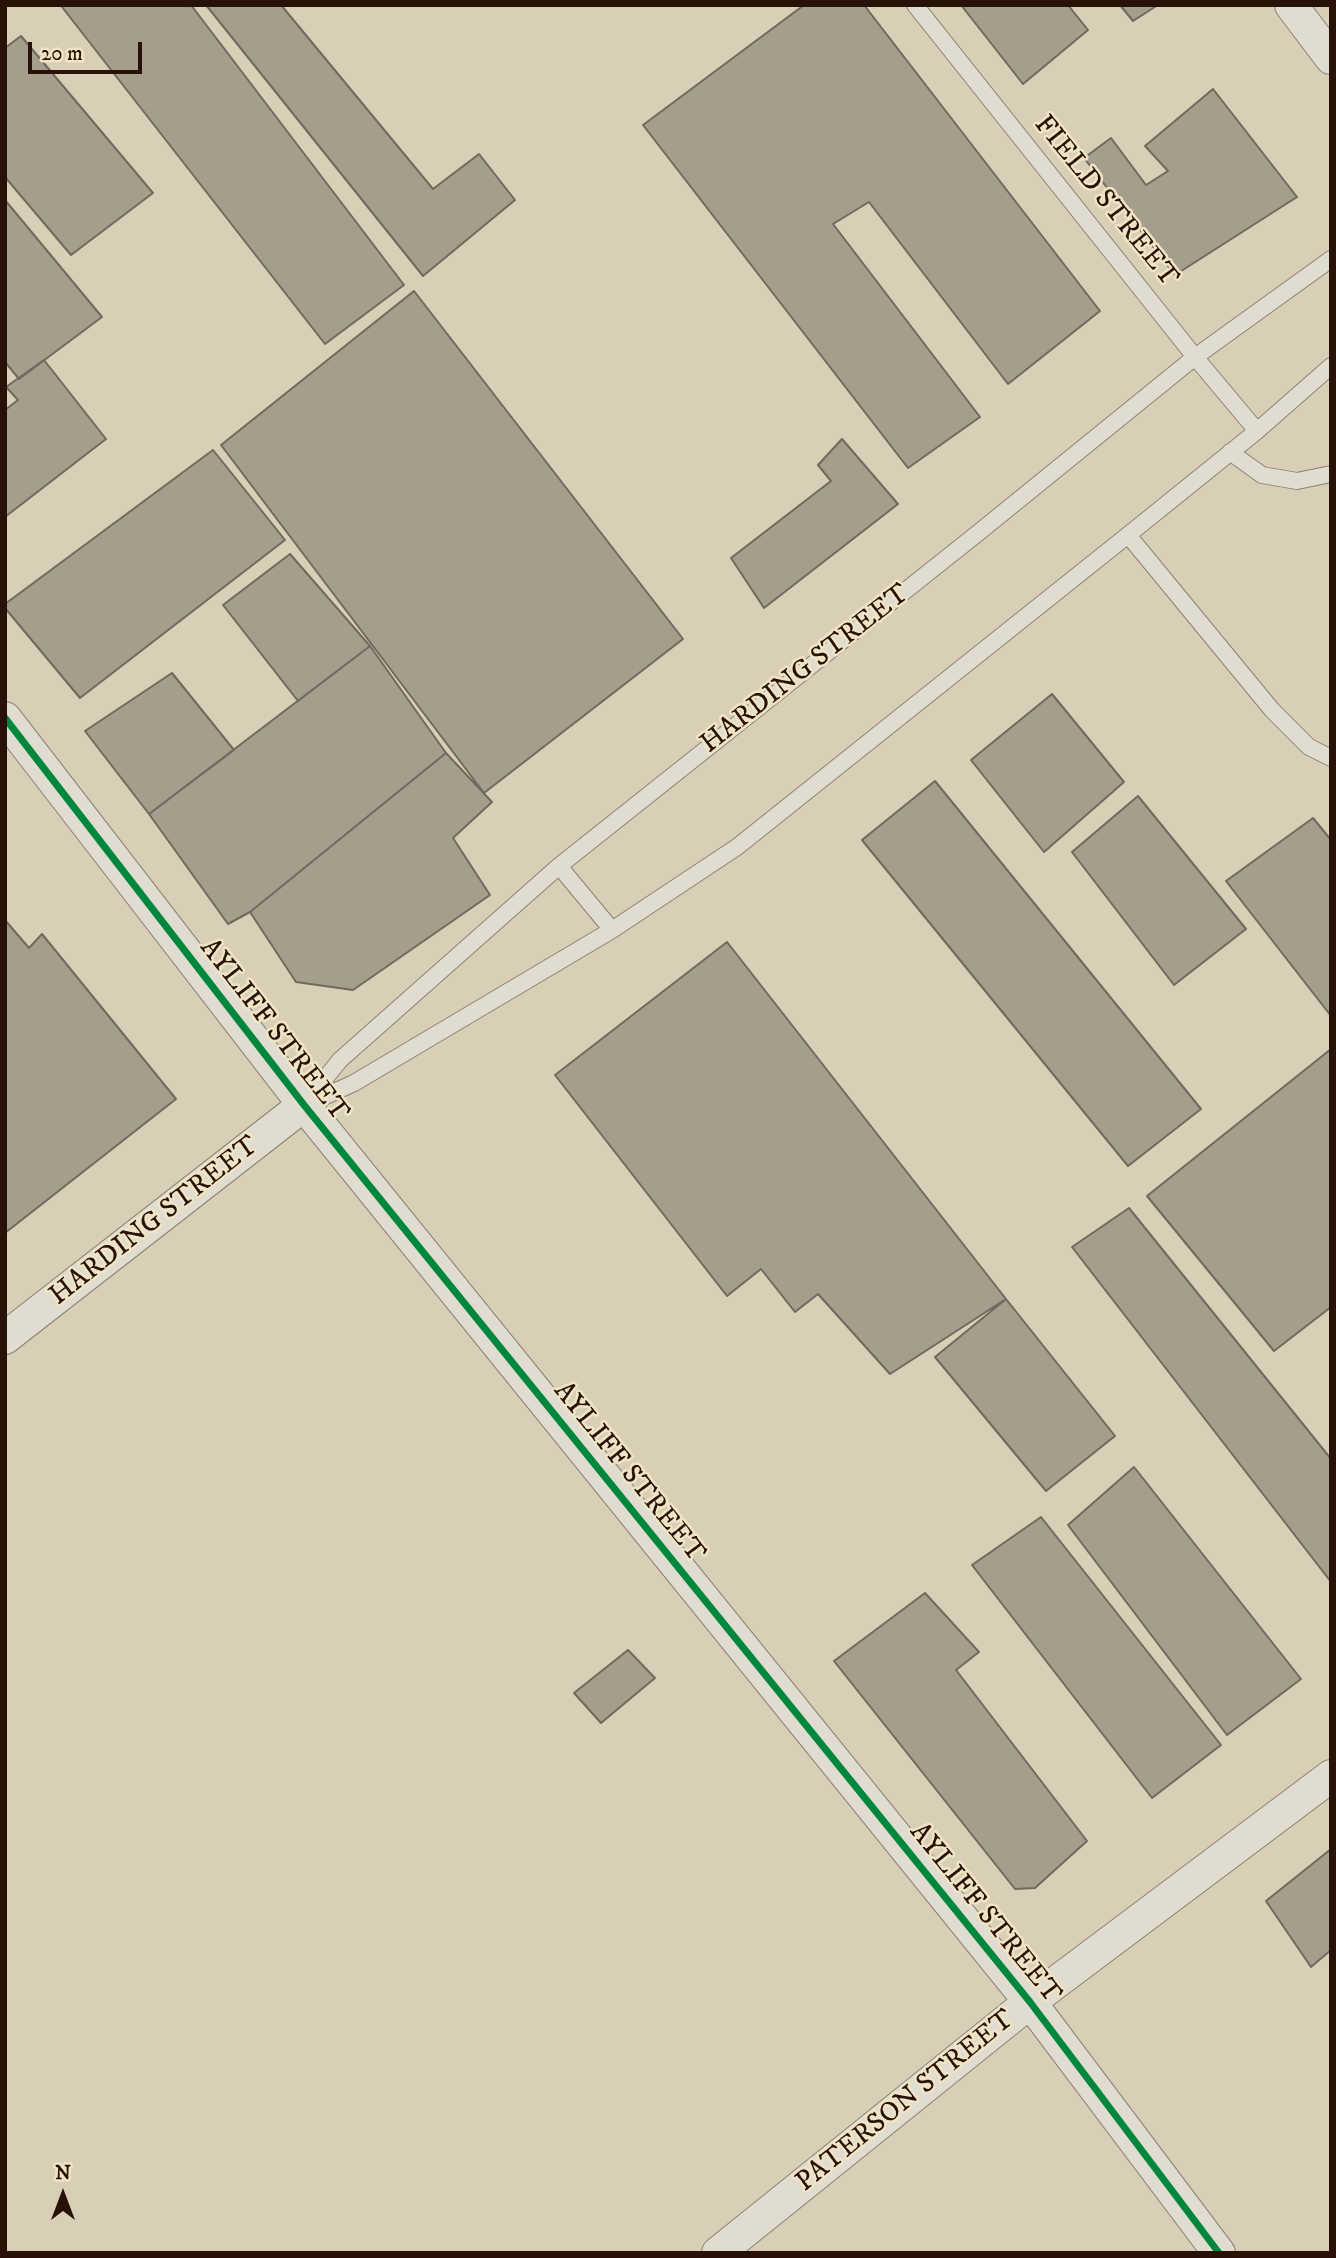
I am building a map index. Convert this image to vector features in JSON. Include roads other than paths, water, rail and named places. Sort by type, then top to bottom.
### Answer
[{"type":"street","points":[[1291,5],[1331,58]]},
{"type":"street","name":"AYLIFF STREET","points":[[5,718],[304,1105],[1030,2002],[1219,2253]]},
{"type":"street","name":"HARDING STREET","points":[[5,1338],[304,1105]]},
{"type":"street","name":"PATERSON STREET","points":[[718,2253],[1030,2002],[1331,1776]]},
{"type":"lane","name":"FIELD STREET","points":[[915,5],[1195,357],[1257,430]]},
{"type":"lane","name":"HARDING STREET","points":[[304,1105],[340,1060],[559,866],[1195,357],[1331,259]]},
{"type":"lane","name":"HARDING STREET","points":[[304,1105],[354,1083],[612,930],[737,847],[1128,535],[1331,366]]},
{"type":"lane","points":[[1230,452],[1262,475],[1297,481],[1331,474]]},
{"type":"lane","points":[[1128,535],[1272,710],[1309,747],[1331,758]]},
{"type":"lane","points":[[559,866],[612,930]]}]
